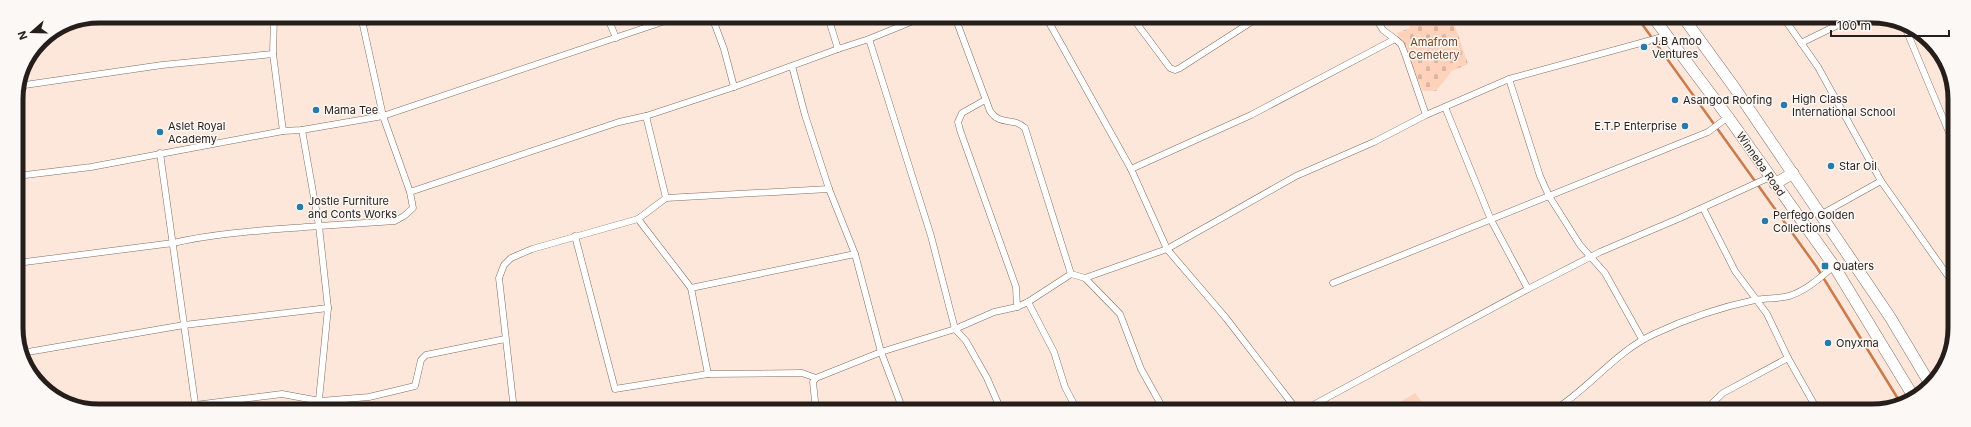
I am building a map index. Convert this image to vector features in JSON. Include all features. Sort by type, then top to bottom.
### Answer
[{"type":"highway","name":"Winneba Road","points":[[1657,23],[1728,117],[1834,266],[1911,393]]},
{"type":"highway","name":"Winneba Road","points":[[1687,23],[1734,87],[1890,317],[1928,380]]},
{"type":"highway","points":[[1773,181],[1793,173]]},
{"type":"street","points":[[274,23],[273,54],[283,131]]},
{"type":"street","points":[[23,262],[173,243],[197,237],[234,232],[395,221],[404,216],[413,208],[410,192],[383,116],[363,23]]},
{"type":"street","points":[[610,23],[616,38]]},
{"type":"street","points":[[23,175],[91,166],[283,131],[302,130],[383,116],[658,23]]},
{"type":"street","points":[[715,23],[724,49],[734,87]]},
{"type":"street","points":[[830,23],[838,49]]},
{"type":"street","points":[[410,192],[619,122],[646,116],[734,87],[869,39],[908,23]]},
{"type":"street","points":[[957,23],[985,100],[995,118],[1000,121],[1016,122],[1025,128],[1071,274]]},
{"type":"street","points":[[1049,23],[1131,169],[1167,249],[1226,318],[1292,404]]},
{"type":"street","points":[[1136,23],[1170,68],[1175,70],[1250,23]]},
{"type":"street","points":[[1379,23],[1383,30],[1401,44],[1426,115]]},
{"type":"street","points":[[1787,23],[1818,67],[1880,181],[1948,276]]},
{"type":"street","points":[[1801,43],[1842,23]]},
{"type":"street","points":[[1907,32],[1948,130]]},
{"type":"street","points":[[1085,278],[1167,249],[1296,176],[1374,142],[1426,115],[1509,80],[1666,36]]},
{"type":"street","points":[[869,39],[931,236],[955,329],[966,341],[987,378],[998,404]]},
{"type":"street","points":[[1131,169],[1251,115],[1395,39]]},
{"type":"street","points":[[25,85],[162,65],[273,54]]},
{"type":"street","points":[[792,66],[805,115],[829,189],[855,254],[881,352],[901,404]]},
{"type":"street","points":[[1509,80],[1540,176],[1549,196],[1580,245],[1605,273],[1642,339]]},
{"type":"street","points":[[985,100],[962,113],[959,116],[959,126],[1016,287],[1017,307]]},
{"type":"street","points":[[1445,107],[1491,220],[1528,289]]},
{"type":"street","points":[[646,116],[666,198]]},
{"type":"street","points":[[1333,283],[1708,132],[1728,117]]},
{"type":"street","points":[[302,130],[319,226],[328,308],[319,404]]},
{"type":"street","points":[[160,153],[195,404]]},
{"type":"street","points":[[1315,404],[1590,257],[1703,208],[1773,181]]},
{"type":"street","points":[[1820,215],[1880,181]]},
{"type":"street","points":[[513,404],[498,278],[504,265],[511,258],[532,248],[638,219],[666,198],[829,189]]},
{"type":"street","points":[[1703,208],[1735,271],[1767,314],[1788,358],[1814,404]]},
{"type":"street","points":[[638,219],[691,288],[708,374]]},
{"type":"street","points":[[575,236],[615,389],[708,374],[802,373],[816,378]]},
{"type":"street","points":[[691,288],[855,254]]},
{"type":"street","points":[[1563,404],[1573,397],[1619,355],[1642,339],[1712,312],[1757,300],[1793,294],[1815,281],[1834,266]]},
{"type":"street","points":[[815,404],[813,382],[816,378],[881,352],[955,329],[994,312],[1017,307],[1028,302],[1071,274],[1085,278],[1120,314],[1141,369],[1161,404]]},
{"type":"street","points":[[1028,302],[1054,352],[1065,387],[1074,404]]},
{"type":"street","points":[[27,352],[184,325],[328,308]]},
{"type":"street","points":[[215,404],[282,394],[320,401],[369,397],[405,390],[415,386],[421,360],[426,355],[505,339]]},
{"type":"street","points":[[1711,404],[1723,393],[1788,358]]},
{"type":"green space","name":"Amafrom Cemetery","points":[[1408,23],[1454,23],[1468,64],[1452,71],[1436,91],[1423,91],[1397,33],[1410,28]]},
{"type":"green space","points":[[1415,393],[1423,404],[1397,404]]},
{"type":"waterway","points":[[1641,23],[1816,266],[1898,399]]},
{"type":"place","name":"J.B Amoo Ventures","points":[[1644,47]]},
{"type":"place","name":"Asangod Roofing","points":[[1675,100]]},
{"type":"place","name":"High Class International School","points":[[1784,105]]},
{"type":"place","name":"Mama Tee","points":[[316,110]]},
{"type":"place","name":"E.T.P Enterprise","points":[[1685,126]]},
{"type":"place","name":"Aslet Royal Academy","points":[[160,132]]},
{"type":"place","name":"Star Oil","points":[[1831,166]]},
{"type":"place","name":"Jostle Furniture and Conts Works","points":[[300,207]]},
{"type":"place","name":"Perfego Golden Collections","points":[[1765,221]]},
{"type":"place","name":"Quaters","points":[[1825,266]]},
{"type":"place","name":"Onyxma","points":[[1828,343]]}]
